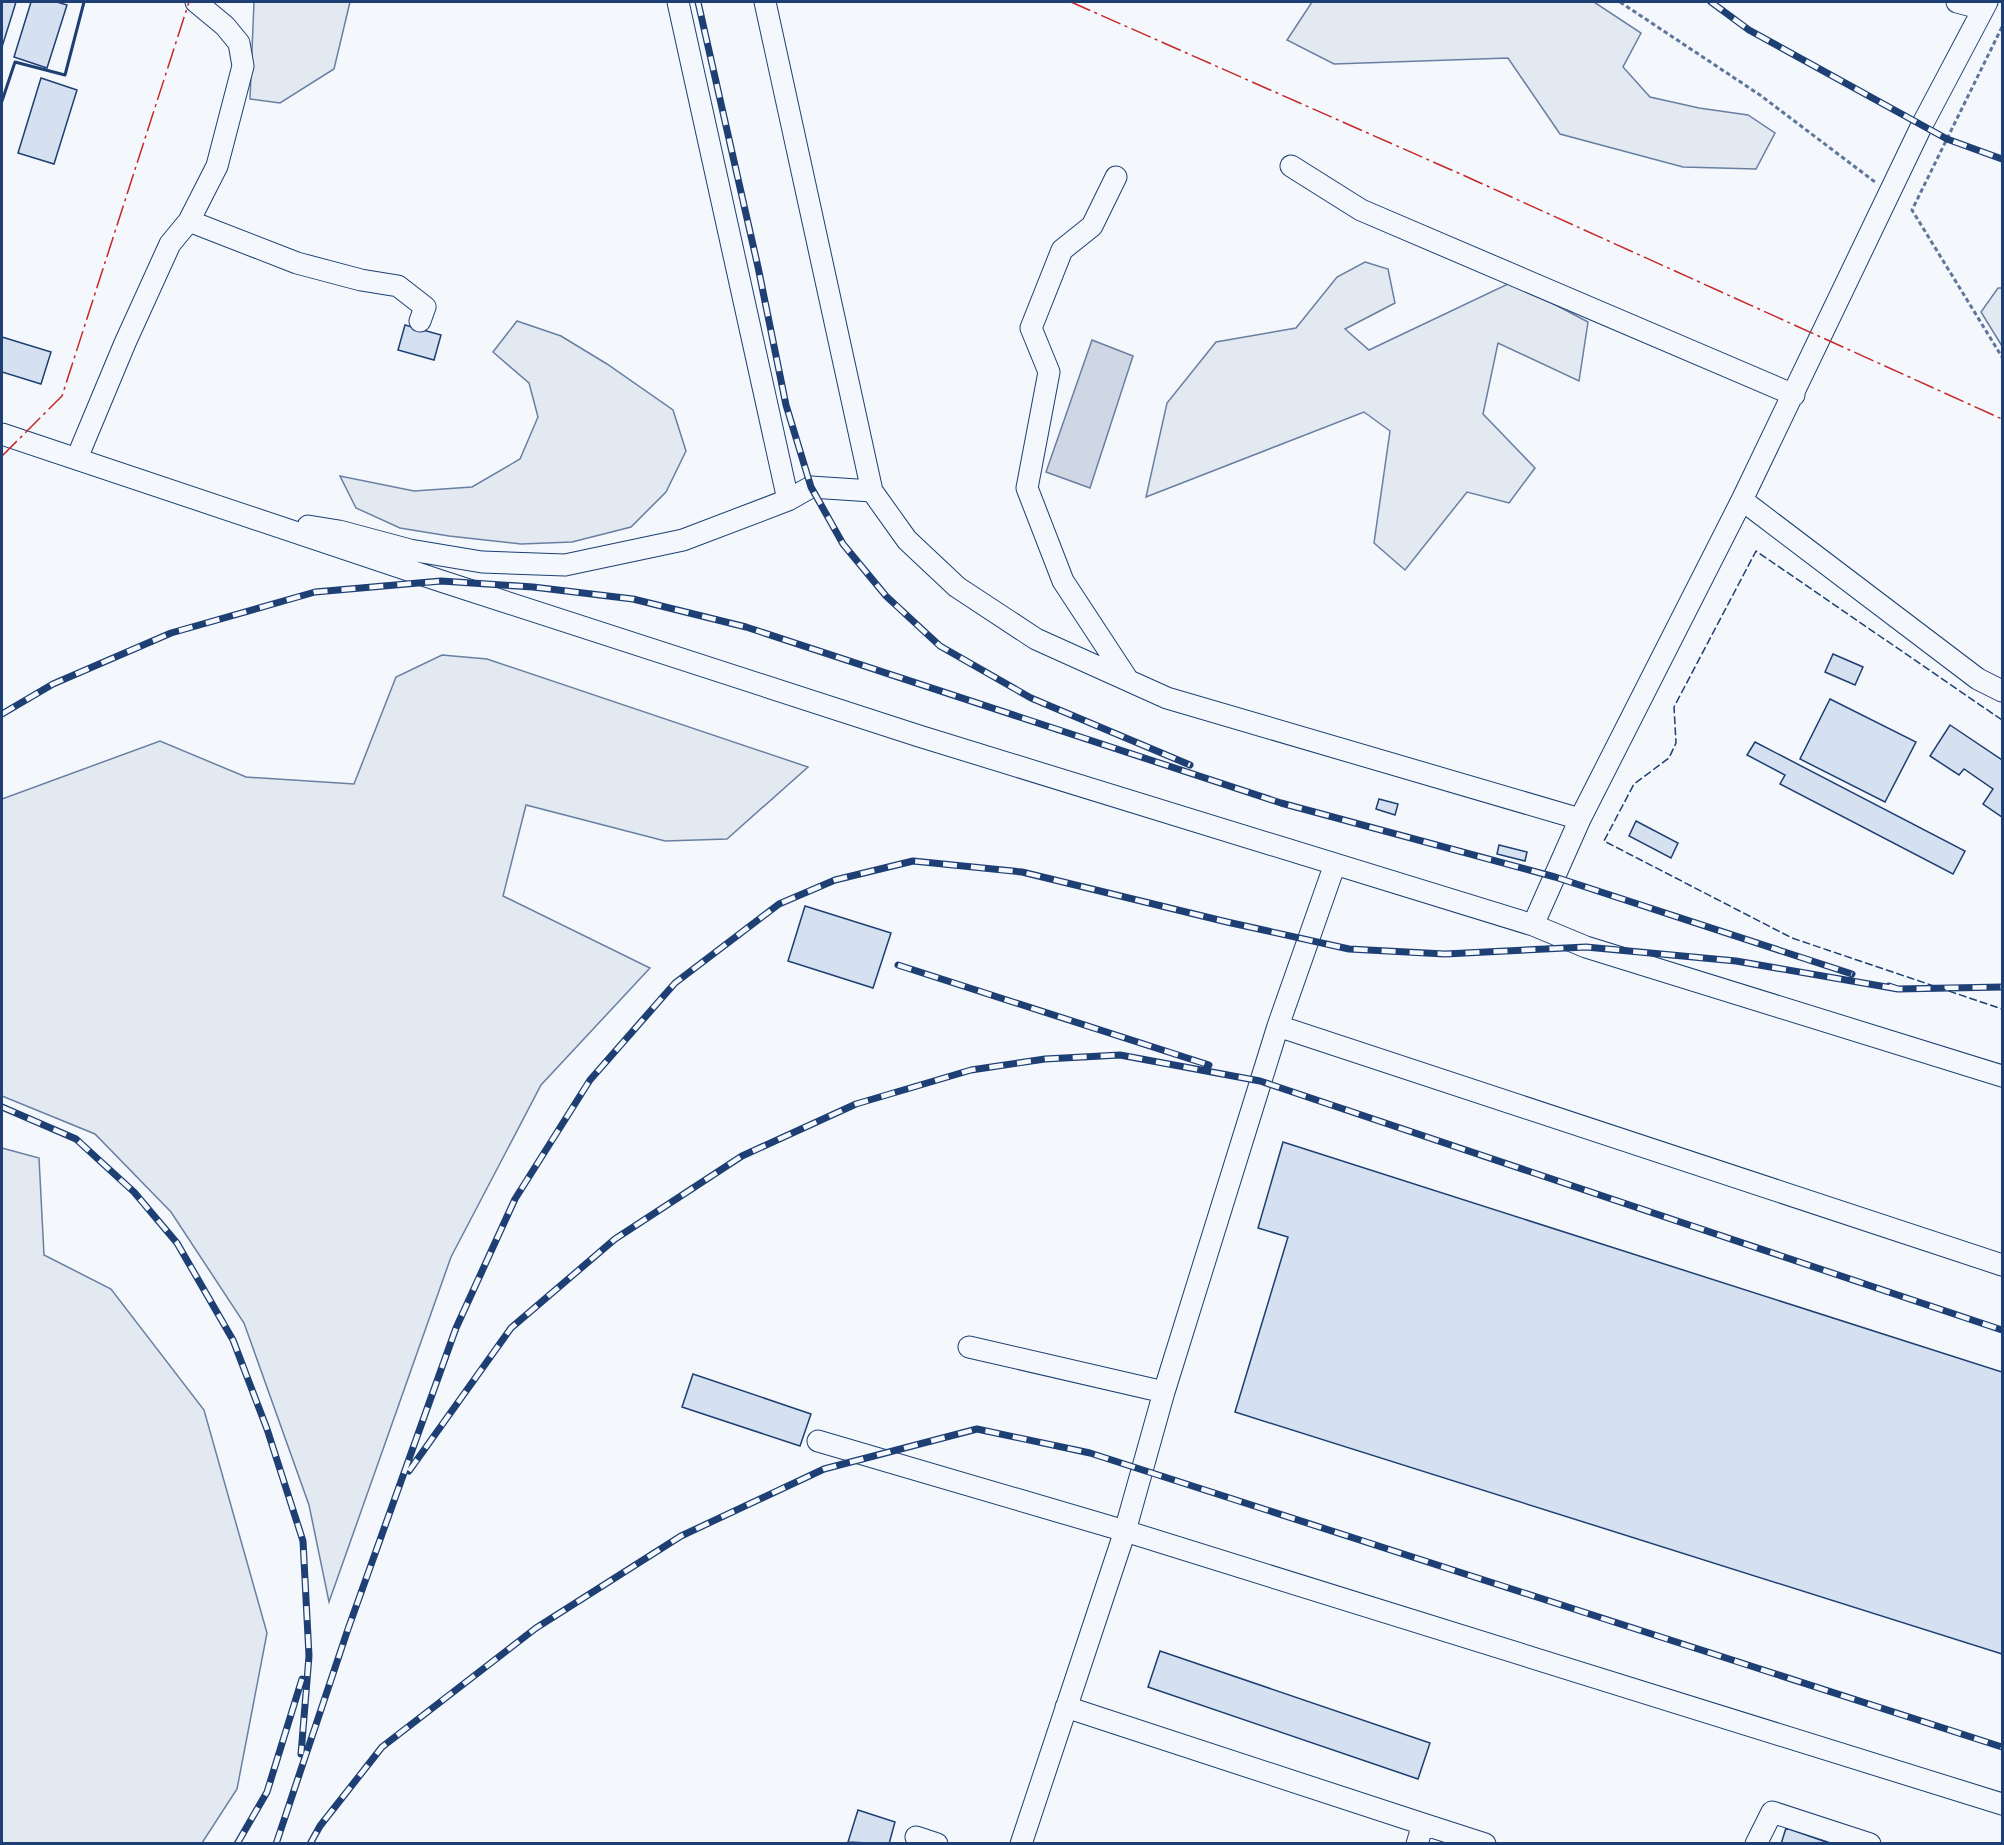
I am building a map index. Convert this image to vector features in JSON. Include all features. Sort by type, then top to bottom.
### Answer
[{"type":"street","points":[[77,458],[125,343],[170,244],[189,221],[217,166],[243,66],[239,43],[225,26],[196,2]]},
{"type":"street","points":[[678,2],[788,500]]},
{"type":"street","points":[[765,2],[872,491],[907,540],[957,587],[1036,639],[1167,698],[1580,819]]},
{"type":"street","points":[[1533,925],[1580,819],[1742,500],[1922,125],[1985,5],[1957,2]]},
{"type":"street","points":[[1291,166],[1361,210],[1794,394]]},
{"type":"street","points":[[1116,177],[1092,226],[1062,250],[1031,328],[1049,372],[1028,488],[1064,581],[1128,680]]},
{"type":"street","points":[[189,221],[297,263],[362,280],[399,286],[425,307],[420,321]]},
{"type":"street","points":[[2,434],[441,581],[919,736],[1533,925],[1586,947],[2002,1076]]},
{"type":"street","points":[[249,517],[339,531],[410,550],[482,562],[566,565],[683,540],[788,500],[811,487],[872,491]]},
{"type":"street","points":[[1742,500],[1978,679],[2002,691]]},
{"type":"street","points":[[1021,1844],[1125,1531],[1164,1392],[1278,1026],[1335,864]]},
{"type":"street","points":[[1278,1026],[2002,1265]]},
{"type":"street","points":[[969,1347],[1164,1392]]},
{"type":"street","points":[[818,1441],[1125,1531],[2002,1804]]},
{"type":"street","points":[[1066,1707],[1420,1834],[1485,1844]]},
{"type":"street","points":[[1756,1844],[1772,1812],[1870,1844]]},
{"type":"street","points":[[916,1837],[937,1844]]},
{"type":"path","points":[[1620,2],[1760,95],[1912,210],[2002,357]]},
{"type":"path","points":[[1912,210],[2002,27]]},
{"type":"shaded area","points":[[254,2],[350,2],[334,69],[280,103],[250,99]]},
{"type":"shaded area","points":[[1312,2],[1594,2],[1641,33],[1623,67],[1650,97],[1699,108],[1748,115],[1775,133],[1756,169],[1683,167],[1560,134],[1508,58],[1334,64],[1287,40]]},
{"type":"shaded area","points":[[1365,262],[1388,269],[1395,303],[1345,329],[1369,350],[1512,282],[1588,322],[1579,381],[1498,343],[1483,414],[1535,468],[1509,503],[1467,492],[1405,570],[1374,543],[1390,431],[1364,412],[1146,497],[1167,403],[1216,342],[1296,328],[1337,277]]},
{"type":"shaded area","points":[[1998,288],[2002,288],[2002,346],[1981,312]]},
{"type":"shaded area","points":[[517,321],[561,336],[607,364],[673,410],[686,451],[666,492],[631,527],[572,542],[521,544],[449,536],[400,528],[356,508],[340,476],[414,491],[472,487],[520,459],[538,417],[529,383],[493,352]]},
{"type":"shaded area","points":[[1092,340],[1133,356],[1090,488],[1046,472]]},
{"type":"shaded area","points":[[442,655],[487,659],[808,767],[727,839],[665,841],[526,805],[503,896],[650,968],[541,1085],[451,1257],[329,1602],[309,1505],[244,1323],[171,1212],[95,1134],[2,1096],[2,799],[160,741],[246,777],[354,784],[396,677]]},
{"type":"shaded area","points":[[2,1148],[39,1158],[44,1255],[111,1289],[204,1410],[267,1633],[237,1789],[202,1843],[2,1843]]},
{"type":"building","points":[[2,2],[16,2],[2,47]]},
{"type":"building","points":[[31,2],[57,2],[67,5],[47,68],[14,57]]},
{"type":"building","points":[[41,78],[77,90],[54,164],[18,153]]},
{"type":"building","points":[[405,325],[441,335],[434,360],[398,350]]},
{"type":"building","points":[[2,337],[51,352],[41,384],[2,372]]},
{"type":"building","points":[[1833,654],[1863,667],[1855,685],[1825,672]]},
{"type":"building","points":[[1830,699],[1916,742],[1885,802],[1800,759]]},
{"type":"building","points":[[1950,725],[2002,760],[2002,817],[1983,804],[1993,789],[1964,769],[1959,775],[1930,756]]},
{"type":"building","points":[[1755,742],[1965,851],[1953,874],[1780,784],[1785,775],[1747,755]]},
{"type":"building","points":[[1379,799],[1398,804],[1395,815],[1376,809]]},
{"type":"building","points":[[1636,821],[1678,843],[1671,858],[1629,836]]},
{"type":"building","points":[[1499,845],[1527,852],[1525,861],[1497,854]]},
{"type":"building","points":[[805,906],[891,933],[873,988],[788,961]]},
{"type":"building","points":[[1283,1142],[2002,1372],[2002,1654],[1235,1412],[1288,1237],[1258,1228]]},
{"type":"building","points":[[693,1374],[811,1414],[800,1446],[682,1407]]},
{"type":"building","points":[[1160,1651],[1430,1743],[1418,1779],[1148,1687]]},
{"type":"building","points":[[858,1810],[895,1822],[889,1844],[848,1842]]},
{"type":"building","points":[[1786,1828],[1832,1844],[1781,1844]]},
{"type":"railway","points":[[698,2],[758,267],[786,405],[811,487],[843,544],[886,596],[940,646],[1031,698],[1190,765]]},
{"type":"railway","points":[[1711,2],[1749,30],[1947,139],[2002,159]]},
{"type":"railway","points":[[2,714],[53,684],[171,633],[315,592],[441,581],[533,587],[633,599],[746,627],[1281,803],[1555,877],[1852,974]]},
{"type":"railway","points":[[276,1844],[348,1629],[456,1328],[515,1199],[590,1080],[675,983],[779,904],[835,880],[913,861],[1022,872],[1349,949],[1445,954],[1586,947],[1736,961],[1898,989]]},
{"type":"railway","points":[[898,965],[1209,1065]]},
{"type":"railway","points":[[1889,986],[1898,989],[2002,987]]},
{"type":"railway","points":[[409,1471],[511,1328],[615,1239],[742,1156],[856,1104],[971,1070],[1045,1059],[1120,1055],[1260,1081],[2002,1330]]},
{"type":"railway","points":[[2,1107],[76,1139],[134,1192],[177,1243],[233,1340],[267,1429],[303,1541],[309,1656],[301,1754]]},
{"type":"railway","points":[[310,1844],[320,1826],[382,1747],[536,1628],[681,1536],[824,1469],[977,1429],[1090,1453],[2002,1747]]},
{"type":"railway","points":[[237,1844],[267,1792],[302,1679]]},
{"type":"fence","points":[[2002,720],[1756,551],[1674,707],[1676,743],[1669,758],[1634,784],[1604,841],[1792,938],[2002,1009]]},
{"type":"wall","points":[[2,101],[15,62],[65,75],[84,2]]},
{"type":"power","points":[[2,456],[62,396],[189,2]]},
{"type":"power","points":[[1071,2],[1465,176],[2002,419]]}]
